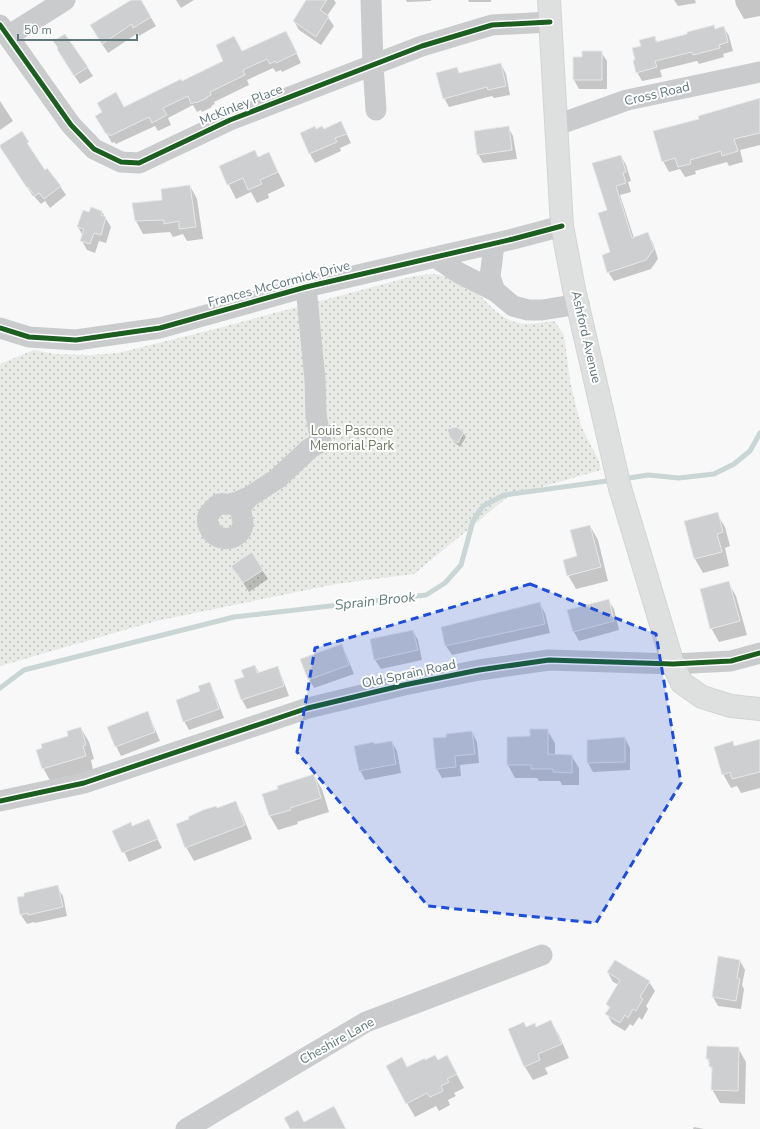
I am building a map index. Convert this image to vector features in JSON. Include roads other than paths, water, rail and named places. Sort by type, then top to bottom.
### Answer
[{"type":"main road","name":"Ashford Avenue","points":[[549,0],[562,226],[578,304],[620,488],[673,664],[682,683],[702,697],[731,706],[760,709]]},
{"type":"street","points":[[4,30],[64,0]]},
{"type":"street","points":[[371,0],[372,65],[376,110]]},
{"type":"street","name":"McKinley Place","points":[[4,30],[72,125],[94,149],[122,162],[139,163],[230,120],[422,46],[492,25],[550,22]]},
{"type":"street","name":"Cross Road","points":[[557,125],[627,100],[760,72]]},
{"type":"street","name":"Frances McCormick Drive","points":[[0,328],[29,337],[76,340],[160,328],[306,287],[494,244],[562,226]]},
{"type":"street","points":[[494,244],[490,277],[495,291]]},
{"type":"street","points":[[435,257],[459,273],[495,291],[513,306],[528,310],[542,310],[578,304]]},
{"type":"street","points":[[249,497],[276,479],[309,449],[321,442],[316,415],[315,380],[306,287]]},
{"type":"street","name":"Old Sprain Road","points":[[0,801],[84,783],[308,708],[404,685],[479,670],[549,660],[673,664],[731,660],[760,653]]},
{"type":"street","name":"Cheshire Lane","points":[[186,1129],[366,1022],[542,955]]},
{"type":"waterway","name":"Sprain Brook","points":[[623,479],[648,475],[679,478],[714,474],[734,464],[750,451],[760,433]]},
{"type":"waterway","name":"Sprain Brook","points":[[0,688],[24,670],[234,617],[426,595],[445,583],[461,565],[473,521],[483,506],[504,495],[614,480]]},
{"type":"park label","name":"Louis Pascone Memorial Park","points":[[352,438]]}]
